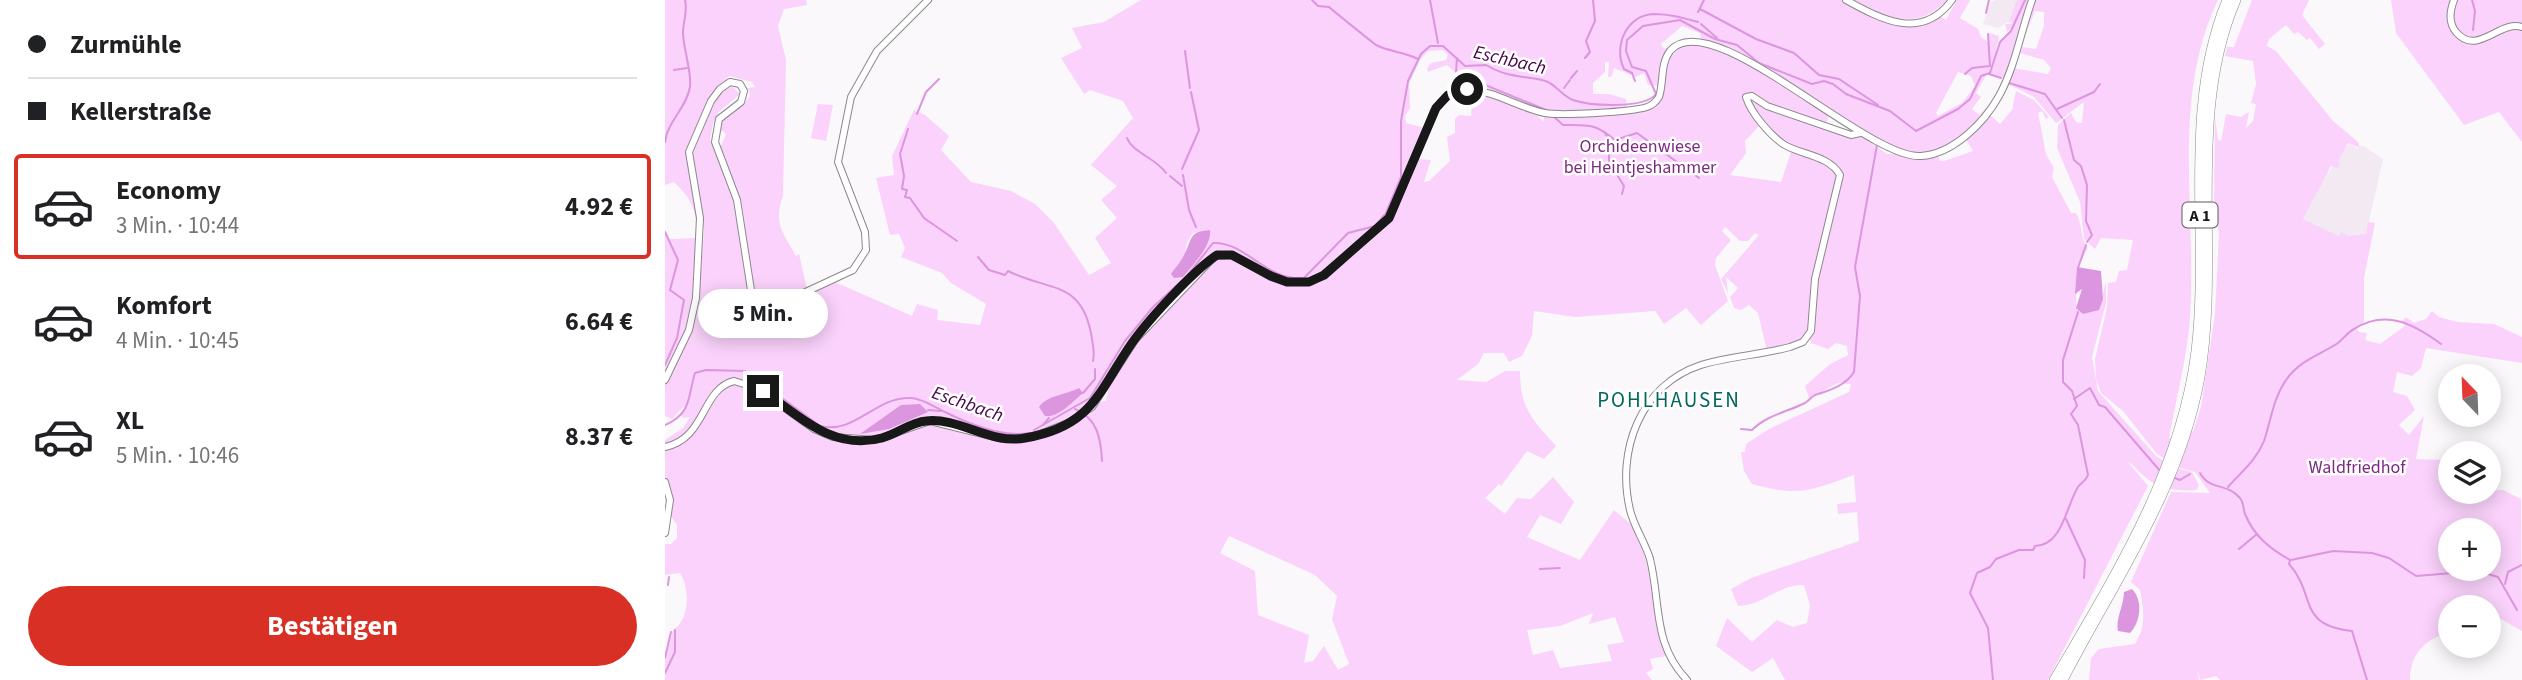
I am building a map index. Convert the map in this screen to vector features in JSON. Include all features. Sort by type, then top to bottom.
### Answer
[{"type":"highway","name":"A 1","points":[[2183,430],[2198,326],[2204,82],[2214,35],[2227,0]]},
{"type":"highway","name":"A 1","points":[[2063,680],[2149,517],[2183,430],[2200,377],[2206,326],[2210,95],[2217,52],[2236,0]]},
{"type":"highway","name":"A 1","points":[[2055,680],[2149,517]]},
{"type":"main road","points":[[665,380],[685,341],[694,311],[701,218],[689,155],[713,98],[730,82],[740,84],[744,91],[741,102],[719,119],[715,140],[737,200],[753,303],[759,312],[770,313],[795,297],[851,272],[863,256],[867,246],[865,232],[838,162],[851,97],[877,51],[928,0]]},
{"type":"main road","points":[[1846,0],[1884,20],[1904,25],[1931,19],[1952,0]]},
{"type":"main road","points":[[665,447],[687,438],[719,391],[734,381],[763,391],[820,433],[842,439],[876,440],[930,421],[1003,439],[1023,439],[1050,430],[1084,414],[1098,400],[1135,340],[1211,259],[1221,254],[1230,254],[1287,282],[1319,279],[1389,219],[1432,115],[1444,98],[1464,90],[1497,95],[1549,113],[1647,107],[1660,95],[1669,53],[1680,43],[1693,41],[1722,49],[1790,86],[1885,147],[1919,156],[1946,147],[1968,134],[2001,92],[2032,0]]},
{"type":"main road","points":[[2454,0],[2452,25],[2466,39],[2484,40],[2507,26],[2522,27]]},
{"type":"main road","points":[[1687,680],[1673,662],[1659,628],[1651,564],[1630,511],[1626,475],[1630,445],[1639,416],[1655,396],[1673,381],[1699,366],[1770,353],[1803,342],[1811,331],[1815,279],[1841,180],[1833,167],[1784,144],[1754,111],[1746,97],[1752,96],[1767,106],[1851,135],[1860,133]]},
{"type":"main road","points":[[665,482],[670,500],[665,533]]},
{"type":"shaded area","points":[[1995,0],[2017,0],[2013,25],[2008,22],[1998,28],[1983,24],[1990,3]]},
{"type":"shaded area","points":[[2349,143],[2358,149],[2362,145],[2383,159],[2366,234],[2339,236],[2303,219],[2320,185]]},
{"type":"shaded area","points":[[1210,230],[1208,242],[1196,261],[1183,277],[1174,278],[1171,274],[1183,258],[1194,234]]},
{"type":"shaded area","points":[[2077,267],[2101,271],[2103,299],[2099,310],[2083,314],[2076,308],[2082,289],[2075,294]]},
{"type":"shaded area","points":[[1079,388],[1083,393],[1055,414],[1045,416],[1039,407],[1052,398]]},
{"type":"shaded area","points":[[920,404],[928,412],[889,429],[860,434],[901,405]]},
{"type":"shaded area","points":[[2132,589],[2139,605],[2137,623],[2130,633],[2118,631],[2124,592]]},
{"type":"green space","points":[[665,0],[806,0],[807,5],[784,9],[778,26],[786,60],[783,196],[779,221],[796,256],[799,254],[807,289],[770,310],[759,308],[755,302],[743,212],[720,148],[726,134],[718,128],[725,115],[742,106],[750,96],[748,88],[755,87],[752,82],[729,76],[710,99],[688,148],[688,169],[699,219],[694,303],[689,325],[665,375],[665,230],[670,239],[697,238],[695,214],[690,201],[674,182],[665,185]]},
{"type":"green space","points":[[1141,0],[1841,0],[1877,19],[1902,26],[1915,26],[1940,16],[1946,20],[1957,0],[1970,0],[1960,18],[1978,29],[1981,37],[1988,42],[1989,33],[1999,36],[1992,70],[2000,43],[2014,26],[2007,32],[2005,24],[2013,24],[2010,19],[2017,0],[2030,0],[2005,78],[1987,74],[1976,93],[1981,97],[1972,109],[1979,115],[1997,97],[1963,135],[1953,143],[1929,153],[1900,151],[1869,137],[1811,96],[1701,41],[1700,33],[1682,26],[1661,44],[1664,49],[1686,37],[1667,52],[1660,86],[1648,85],[1644,73],[1636,77],[1614,68],[1612,76],[1608,77],[1609,62],[1605,62],[1605,72],[1593,83],[1593,94],[1609,94],[1626,99],[1627,108],[1550,112],[1473,88],[1469,81],[1462,79],[1447,65],[1428,72],[1427,68],[1431,63],[1446,60],[1448,55],[1443,50],[1428,51],[1420,60],[1409,84],[1410,108],[1405,116],[1406,123],[1425,128],[1398,198],[1383,223],[1341,260],[1309,280],[1298,281],[1272,275],[1229,251],[1215,253],[1139,331],[1089,405],[1061,424],[1043,427],[1043,431],[1016,437],[998,436],[928,418],[873,438],[846,437],[821,431],[752,383],[728,381],[688,436],[665,446],[665,440],[683,428],[690,417],[681,416],[686,408],[683,407],[672,419],[665,416],[665,383],[691,333],[698,309],[704,230],[691,155],[719,94],[732,86],[740,94],[719,112],[710,140],[732,190],[747,269],[749,305],[754,313],[772,315],[789,303],[835,282],[912,316],[917,304],[938,310],[937,320],[980,325],[986,304],[951,283],[942,273],[901,257],[905,248],[899,234],[890,235],[876,178],[894,175],[892,156],[914,110],[925,115],[949,136],[941,150],[971,182],[1011,191],[1035,204],[1054,223],[1089,275],[1111,263],[1095,238],[1117,218],[1101,200],[1117,186],[1091,165],[1133,118],[1123,101],[1090,90],[1084,94],[1061,58],[1082,48],[1072,28],[1104,22]],"holes":[[[1958,72],[1971,76],[1975,86],[1962,103],[1938,116],[1936,113]],[[1210,230],[1200,255],[1181,276],[1187,242],[1193,233]]]},
{"type":"green space","points":[[1853,0],[1947,0],[1924,16],[1902,19],[1878,12]]},
{"type":"green space","name":"Waldfriedhof","points":[[2033,0],[2218,0],[2203,39],[2194,79],[2189,162],[2189,329],[2169,439],[2193,431],[2201,407],[2215,314],[2219,234],[2214,208],[2215,117],[2218,140],[2221,141],[2226,114],[2241,117],[2249,112],[2246,128],[2253,121],[2256,104],[2251,103],[2256,84],[2253,61],[2225,56],[2227,47],[2234,47],[2252,0],[2309,0],[2302,15],[2325,44],[2319,49],[2310,38],[2307,40],[2298,32],[2294,34],[2286,25],[2269,39],[2267,46],[2276,51],[2333,121],[2358,142],[2360,148],[2348,143],[2338,161],[2340,165],[2338,168],[2331,166],[2303,219],[2339,236],[2341,232],[2348,236],[2366,234],[2368,222],[2375,223],[2364,278],[2364,322],[2357,328],[2359,332],[2367,333],[2365,340],[2380,344],[2405,326],[2402,321],[2406,317],[2414,323],[2426,319],[2432,311],[2439,317],[2457,322],[2494,324],[2522,337],[2522,363],[2426,348],[2421,368],[2412,376],[2397,372],[2393,392],[2407,396],[2415,410],[2399,425],[2409,435],[2424,416],[2416,459],[2438,460],[2438,504],[2501,504],[2501,490],[2521,499],[2522,631],[2501,619],[2501,595],[2438,595],[2438,636],[2426,643],[2416,655],[2410,680],[2220,680],[2216,676],[2200,680],[2197,668],[2199,680],[2089,680],[2091,658],[2099,649],[2135,644],[2139,638],[2143,618],[2140,590],[2131,582],[2171,492],[2210,493],[2195,472],[2180,468],[2157,454],[2123,411],[2101,393],[2096,379],[2095,359],[2107,307],[2108,283],[2116,282],[2119,271],[2127,270],[2133,240],[2101,238],[2095,249],[2084,239],[2080,202],[2057,148],[2058,125],[2071,113],[2076,122],[2082,123],[2084,102],[2063,118],[2059,112],[2062,119],[2056,123],[2034,97],[2008,84],[2012,68],[2048,74],[2051,68],[2044,60],[2020,53],[2023,47],[2036,49],[2044,26],[2044,12],[2035,11],[2019,51]]},
{"type":"green space","points":[[2391,0],[2522,0],[2522,142],[2499,112],[2464,125],[2396,33]]},
{"type":"green space","name":"Orchideenwiese bei Heintjeshammer","points":[[1688,43],[1707,48],[1762,71],[1830,113],[1825,126],[1866,139],[1887,154],[1937,153],[1940,161],[1944,161],[1973,151],[1965,138],[1988,113],[2000,124],[2012,110],[2016,91],[2034,100],[2049,117],[2046,119],[2042,111],[2038,113],[2046,154],[2054,168],[2052,177],[2071,213],[2076,213],[2088,248],[2077,268],[2076,308],[2100,305],[2106,282],[2106,303],[2092,357],[2098,391],[2156,456],[2172,467],[2192,472],[2199,485],[2197,490],[2190,491],[2162,487],[2128,462],[2148,486],[2048,680],[1785,680],[1773,658],[1752,672],[1716,646],[1727,618],[1752,642],[1777,620],[1793,627],[1807,623],[1810,606],[1804,585],[1787,588],[1756,602],[1738,606],[1731,589],[1751,578],[1859,541],[1857,512],[1838,514],[1837,504],[1856,502],[1854,475],[1814,488],[1793,491],[1752,484],[1744,471],[1741,452],[1745,452],[1746,444],[1769,429],[1849,392],[1851,384],[1838,383],[1809,398],[1805,386],[1830,364],[1848,355],[1847,346],[1836,343],[1828,349],[1811,343],[1808,333],[1797,342],[1767,351],[1758,313],[1749,305],[1741,310],[1734,308],[1730,297],[1738,288],[1726,277],[1728,293],[1721,279],[1759,235],[1755,233],[1748,241],[1740,241],[1725,227],[1722,231],[1731,240],[1716,258],[1715,265],[1728,301],[1701,325],[1686,308],[1664,324],[1655,311],[1575,317],[1534,311],[1532,336],[1522,356],[1509,362],[1504,353],[1484,353],[1478,364],[1457,380],[1486,382],[1505,371],[1520,371],[1522,395],[1529,413],[1556,446],[1544,459],[1527,451],[1501,486],[1499,484],[1485,498],[1505,514],[1517,498],[1531,499],[1553,477],[1574,502],[1561,524],[1540,515],[1527,537],[1580,560],[1614,510],[1634,528],[1641,543],[1667,656],[1650,659],[1653,669],[1646,673],[1652,680],[665,680],[665,662],[673,630],[683,619],[687,595],[680,573],[665,575],[665,544],[671,544],[677,538],[677,525],[671,516],[671,491],[665,479],[665,449],[687,439],[732,383],[751,387],[809,428],[858,442],[928,422],[988,437],[1038,437],[1098,402],[1106,401],[1121,362],[1134,343],[1214,260],[1231,257],[1271,279],[1310,284],[1386,224],[1417,155],[1419,159],[1431,160],[1424,182],[1429,181],[1450,161],[1447,137],[1455,133],[1455,119],[1459,115],[1471,116],[1473,96],[1462,95],[1462,92],[1481,94],[1518,105],[1538,116],[1543,122],[1545,115],[1639,110],[1663,94],[1668,64],[1679,49]],"holes":[[[1760,125],[1793,146],[1781,182],[1730,175],[1746,153],[1745,141]],[[1229,536],[1315,575],[1337,596],[1332,619],[1349,664],[1338,670],[1324,646],[1313,661],[1304,663],[1309,635],[1258,615],[1255,571],[1220,553]],[[1593,613],[1589,624],[1615,617],[1624,642],[1607,645],[1612,661],[1560,668],[1553,650],[1533,655],[1527,630],[1560,626]]]},
{"type":"green space","points":[[818,104],[833,105],[826,141],[811,138]]},
{"type":"waterway","points":[[665,142],[690,87],[683,32],[685,0]]},
{"type":"waterway","points":[[1312,0],[1318,6],[1329,7],[1376,45],[1418,59]]},
{"type":"waterway","points":[[1430,0],[1438,43]]},
{"type":"waterway","points":[[1585,58],[1590,52],[1586,41],[1595,21],[1593,0]]},
{"type":"waterway","points":[[1698,12],[1704,0]]},
{"type":"waterway","points":[[1986,13],[1989,0]]},
{"type":"waterway","name":"Eschbach","points":[[1034,430],[1090,398],[1125,341],[1153,307],[1186,277],[1213,243],[1236,248],[1279,274],[1304,278],[1348,233],[1375,226],[1386,213],[1401,177],[1401,121],[1408,81],[1421,54],[1430,46],[1443,46],[1465,66],[1486,65],[1507,74],[1547,81],[1573,100],[1604,105],[1629,104],[1650,99],[1656,94],[1646,71],[1632,67],[1626,51],[1627,40],[1643,26],[1680,20],[1715,39],[1737,45],[1759,63],[1812,84],[1824,81],[1833,84],[1846,94],[1890,111],[1916,131],[1958,109],[1970,99],[1981,76],[1990,73],[2000,42],[2011,31],[2025,0]]},
{"type":"waterway","points":[[2472,0],[2475,11],[2473,30]]},
{"type":"waterway","points":[[1700,9],[1756,39],[1794,53],[1819,75],[1839,79],[1878,105]]},
{"type":"waterway","points":[[1635,81],[1632,73],[1624,69],[1620,51],[1621,42],[1629,26],[1644,16],[1654,14],[1698,22]]},
{"type":"waterway","points":[[1701,24],[1717,38]]},
{"type":"waterway","name":"Eschbach","points":[[1965,74],[1972,68],[1990,66],[1988,34]]},
{"type":"waterway","points":[[1185,51],[1190,88]]},
{"type":"waterway","points":[[1457,58],[1456,73],[1551,112]]},
{"type":"waterway","points":[[674,70],[687,68]]},
{"type":"waterway","points":[[1571,78],[1577,71]]},
{"type":"waterway","points":[[1989,74],[2001,78]]},
{"type":"waterway","points":[[917,114],[926,92],[939,79]]},
{"type":"waterway","points":[[1564,88],[1570,80]]},
{"type":"waterway","points":[[2009,83],[2045,94],[2062,118]]},
{"type":"waterway","points":[[2057,109],[2094,92],[2100,84]]},
{"type":"waterway","points":[[1182,169],[1199,130],[1191,92]]},
{"type":"waterway","points":[[1552,115],[1563,125],[1591,126],[1615,140],[1637,133],[1699,178]]},
{"type":"waterway","points":[[2064,120],[2074,160],[2081,166],[2087,185],[2086,221],[2092,235],[2087,242]]},
{"type":"waterway","points":[[908,129],[900,154],[904,176],[902,189],[907,190],[905,197],[910,198],[924,218],[957,241]]},
{"type":"waterway","points":[[1604,132],[1609,139],[1609,162],[1624,186],[1622,194]]},
{"type":"waterway","points":[[1127,138],[1134,148],[1157,163],[1166,173]]},
{"type":"waterway","points":[[1741,429],[1752,430],[1771,417],[1838,386],[1854,372],[1860,296],[1855,267],[1877,145]]},
{"type":"waterway","points":[[1183,175],[1189,210],[1196,227]]},
{"type":"waterway","points":[[1170,176],[1182,186]]},
{"type":"waterway","points":[[665,232],[678,260],[670,290],[684,300],[677,338],[665,365]]},
{"type":"waterway","points":[[2078,268],[2086,245]]},
{"type":"waterway","points":[[978,257],[989,270],[1005,275],[1008,271],[1062,290],[1072,297],[1081,306],[1087,320],[1093,361]]},
{"type":"waterway","points":[[1993,680],[1988,628],[1970,593],[1977,573],[1990,567],[1996,559],[2019,550],[2033,550],[2035,546],[2052,539],[2063,523],[2078,487],[2088,475],[2078,425],[2071,414],[2077,406],[2072,391],[2063,382],[2063,360],[2078,312]]},
{"type":"waterway","points":[[2228,487],[2261,448],[2275,402],[2291,373],[2338,343],[2352,330],[2366,323],[2388,320],[2410,325],[2441,344]]},
{"type":"waterway","points":[[1083,393],[1095,379],[1095,369]]},
{"type":"waterway","name":"Eschbach","points":[[665,425],[674,421],[685,410],[695,373],[706,370],[745,371],[820,426],[844,425],[887,403],[911,398],[986,429],[1008,434],[1029,433]]},
{"type":"waterway","points":[[2074,399],[2090,388],[2099,405],[2105,407],[2161,472]]},
{"type":"waterway","points":[[1075,409],[1093,423],[1102,461]]},
{"type":"waterway","name":"Eschbach","points":[[928,410],[941,411]]},
{"type":"waterway","name":"Eschbach","points":[[1043,425],[1049,418]]},
{"type":"waterway","points":[[2200,473],[2213,485],[2229,490],[2240,498],[2245,514],[2258,535],[2290,560],[2289,564],[2315,615],[2334,628],[2352,631],[2367,680]]},
{"type":"waterway","points":[[2172,477],[2180,480],[2190,474]]},
{"type":"waterway","points":[[2066,519],[2085,560],[2084,578]]},
{"type":"waterway","points":[[2239,549],[2257,534]]},
{"type":"waterway","points":[[2291,560],[2333,551],[2372,553],[2389,558],[2416,576],[2465,572],[2482,576],[2488,574],[2498,577],[2517,610]]},
{"type":"waterway","points":[[2505,584],[2508,572],[2522,565]]},
{"type":"waterway","points":[[1540,569],[1560,568]]},
{"type":"waterway","name":"Eschbach","points":[[668,585],[669,577]]},
{"type":"waterway","points":[[665,673],[675,652],[675,630]]},
{"type":"waterway","name":"Eschbach","points":[[665,658],[671,632]]},
{"type":"district","name":"POHLHAUSEN","points":[[1669,400]]},
{"type":"route","points":[[763,391],[817,431],[842,439],[880,439],[927,421],[997,438],[1012,439],[1032,437],[1059,427],[1090,409],[1135,340],[1217,255],[1232,255],[1273,278],[1294,283],[1319,279],[1328,272],[1389,219],[1436,108],[1448,95],[1467,89]]}]
